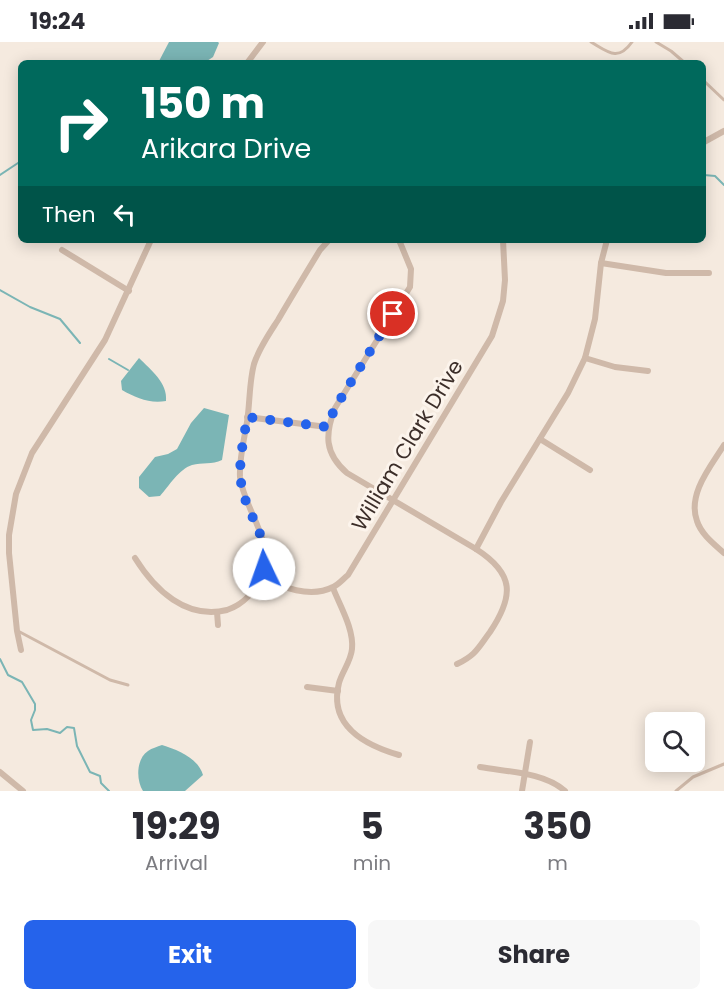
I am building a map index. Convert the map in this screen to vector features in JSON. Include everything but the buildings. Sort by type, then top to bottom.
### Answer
[{"type":"street","points":[[249,60],[263,42]]},
{"type":"street","points":[[706,141],[724,131]]},
{"type":"street","points":[[21,650],[9,553],[9,535],[16,494],[32,453],[105,340],[150,243]]},
{"type":"street","points":[[135,558],[148,578],[176,602],[200,612],[217,612],[241,603],[249,596],[261,577],[266,552],[243,491],[240,473],[252,377],[258,355],[327,243]]},
{"type":"street","points":[[400,243],[411,269],[410,287],[335,408],[327,427],[329,445],[340,467],[392,501],[476,549],[498,566],[504,577],[507,596],[501,616],[473,657],[457,664]]},
{"type":"street","name":"William Clark Drive","points":[[333,588],[348,575],[492,336],[503,301],[505,280],[503,243]]},
{"type":"street","points":[[476,549],[585,358],[598,302],[601,263],[606,243]]},
{"type":"street","points":[[62,250],[129,291]]},
{"type":"street","points":[[601,263],[666,273],[709,273]]},
{"type":"street","points":[[585,358],[615,367],[648,371]]},
{"type":"street","points":[[247,417],[327,427]]},
{"type":"street","points":[[540,439],[590,470]]},
{"type":"street","points":[[724,445],[698,488],[695,507],[697,521],[706,537],[724,553]]},
{"type":"street","points":[[261,577],[284,588],[299,591],[315,592],[333,588],[349,629],[352,648],[338,691],[338,709],[353,733],[363,741],[399,755]]},
{"type":"street","points":[[217,612],[218,625]]},
{"type":"street","points":[[307,687],[338,691]]},
{"type":"street","points":[[522,791],[530,742]]},
{"type":"street","points":[[480,767],[544,778],[565,791]]},
{"type":"street","points":[[0,772],[22,791]]},
{"type":"lane","points":[[591,42],[609,53],[616,54],[625,51],[632,42]]},
{"type":"lane","points":[[656,42],[681,60]]},
{"type":"lane","points":[[664,46],[667,42]]},
{"type":"lane","points":[[706,83],[724,100]]},
{"type":"lane","points":[[17,631],[110,680],[128,685]]},
{"type":"lane","points":[[676,791],[693,777],[724,764]]},
{"type":"water","points":[[169,42],[219,43],[213,57],[208,60],[160,60]]},
{"type":"water","points":[[139,358],[162,383],[166,401],[143,400],[122,390],[121,381]]},
{"type":"water","points":[[204,408],[229,415],[222,460],[187,467],[160,496],[149,497],[139,488],[139,477],[155,457],[177,449],[191,423]]},
{"type":"water","points":[[162,745],[192,759],[203,775],[185,791],[143,791],[138,776],[141,759],[148,751]]},
{"type":"waterway","points":[[0,175],[18,163]]},
{"type":"waterway","points":[[706,175],[715,176],[724,185]]},
{"type":"waterway","points":[[0,290],[30,307],[60,319],[80,343]]},
{"type":"waterway","points":[[109,359],[128,370]]},
{"type":"waterway","points":[[0,659],[8,675],[22,682],[35,704],[31,720],[33,730],[47,729],[60,733],[67,727],[74,728],[77,746],[90,772],[100,776],[101,783],[109,791]]},
{"type":"route","points":[[264,569],[266,552],[261,534],[250,512],[241,479],[240,467],[247,417],[327,427],[335,408],[393,314]]}]
